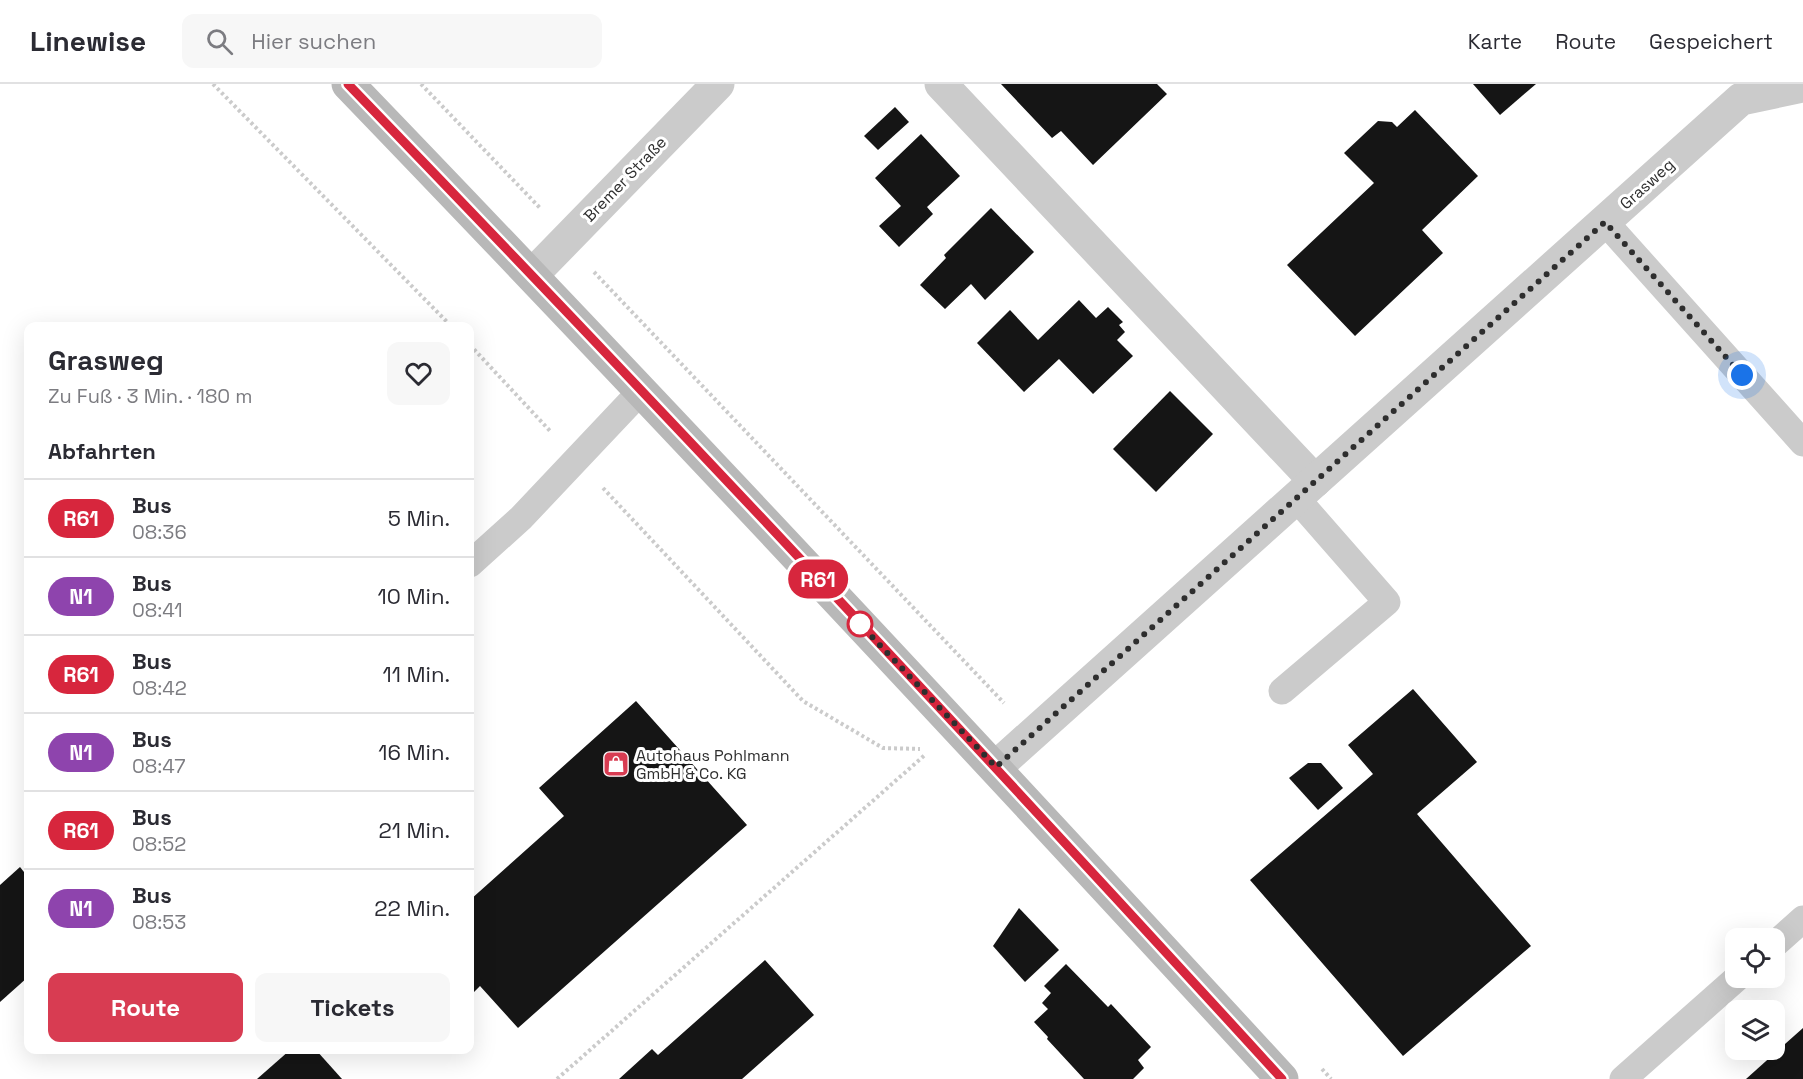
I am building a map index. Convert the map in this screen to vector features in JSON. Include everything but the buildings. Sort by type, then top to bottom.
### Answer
[{"type":"street","points":[[348,84],[532,275],[996,767],[1282,1079]]},
{"type":"street","name":"Bremer Straße","points":[[532,275],[718,84]]},
{"type":"street","points":[[941,84],[1306,490]]},
{"type":"street","name":"Grasweg","points":[[996,767],[1742,99],[1803,87]]},
{"type":"lane","points":[[1605,222],[1803,443]]},
{"type":"lane","points":[[474,560],[521,518],[641,391]]},
{"type":"lane","points":[[1282,691],[1386,602],[1306,490]]},
{"type":"lane","points":[[1785,935],[1803,919]]},
{"type":"lane","points":[[1623,1079],[1726,988]]},
{"type":"path","points":[[213,84],[447,322]]},
{"type":"path","points":[[474,349],[803,701],[883,748],[932,749],[557,1079]]},
{"type":"path","points":[[957,727],[995,693]]},
{"type":"bus line","name":"R61","points":[[348,84],[532,275],[996,767],[1282,1079]]},
{"type":"place","name":"Autohaus Pohlmann GmbH & Co. KG","points":[[616,764]]},
{"type":"route","points":[[860,624],[855,619],[996,767],[1605,222],[1742,375]]}]
